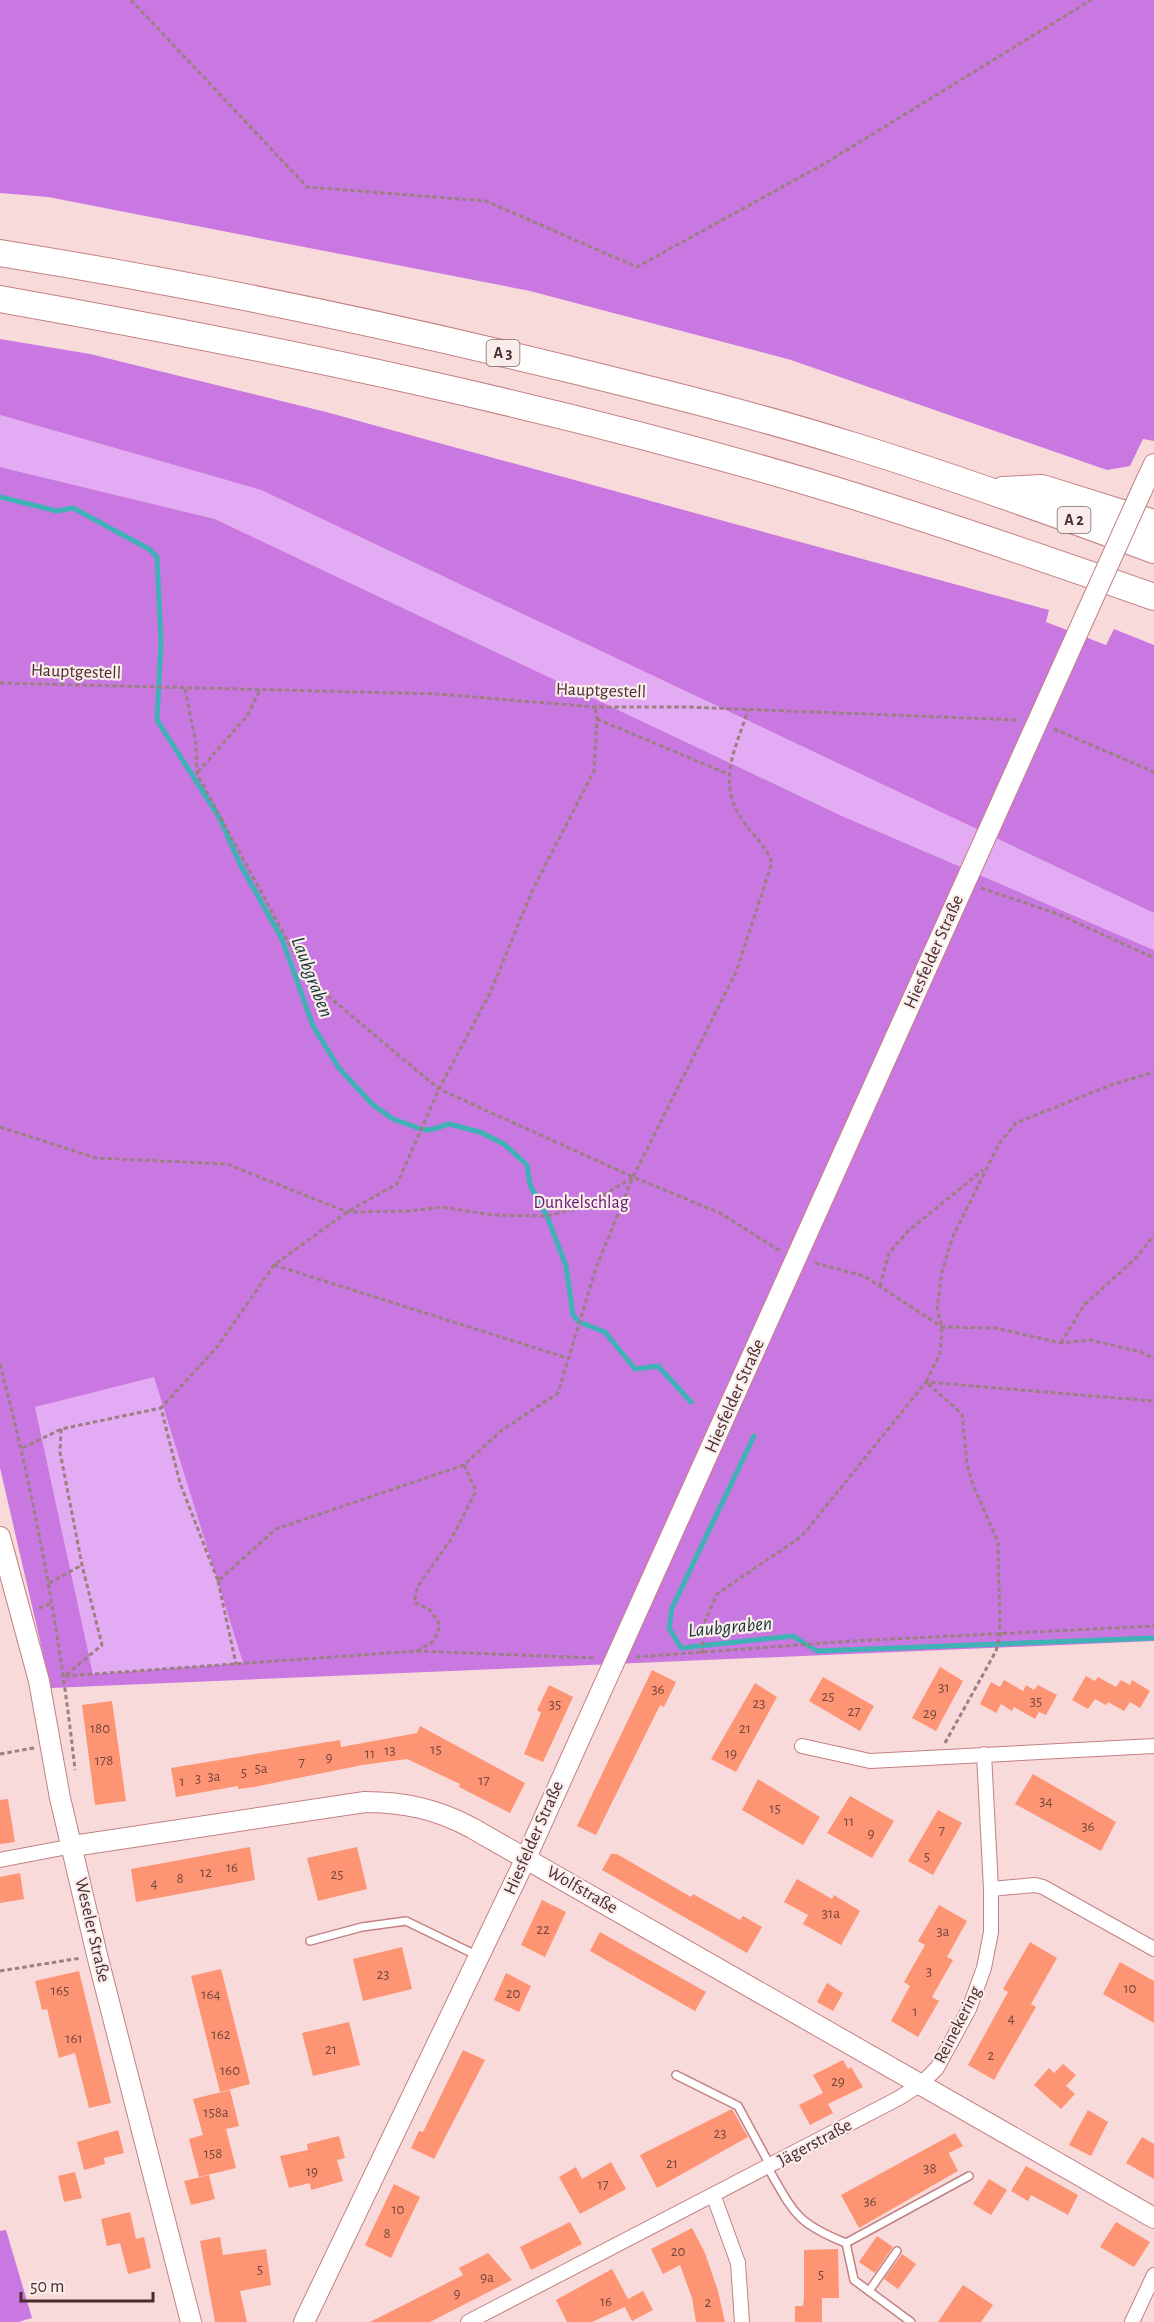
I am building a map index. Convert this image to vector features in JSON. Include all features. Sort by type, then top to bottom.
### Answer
[{"type":"highway","name":"A 3","points":[[0,253],[241,295],[445,339],[648,389],[828,439],[994,491],[1042,488],[1154,524]]},
{"type":"highway","points":[[0,299],[212,337],[414,380],[615,430],[829,489],[1014,548],[1154,597]]},
{"type":"highway","name":"A 2","points":[[994,491],[1154,550]]},
{"type":"street","name":"Hiesfelder Straße","points":[[304,2322],[526,1858],[618,1658],[1154,464]]},
{"type":"street","name":"Weseler Straße","points":[[0,1537],[39,1681],[60,1798],[97,1955],[191,2322]]},
{"type":"street","points":[[802,1746],[870,1761],[1154,1746]]},
{"type":"street","name":"Reinekering","points":[[921,2084],[937,2068],[978,1988],[991,1932],[984,1754]]},
{"type":"street","name":"Wolfstraße","points":[[73,1846],[339,1805],[388,1802],[419,1806],[454,1818],[921,2084]]},
{"type":"street","points":[[0,1860],[73,1846]]},
{"type":"street","points":[[991,1889],[1035,1885],[1043,1887],[1154,1949]]},
{"type":"street","points":[[921,2084],[1154,2217]]},
{"type":"street","name":"Jägerstraße","points":[[468,2322],[714,2197],[921,2084]]},
{"type":"street","points":[[714,2197],[738,2263],[742,2322]]},
{"type":"street","points":[[1132,2322],[1154,2275]]},
{"type":"lane","points":[[310,1941],[362,1927],[406,1921],[478,1956]]},
{"type":"lane","points":[[676,2075],[738,2106],[796,2216],[819,2232],[846,2243]]},
{"type":"lane","points":[[846,2243],[969,2176]]},
{"type":"lane","points":[[846,2243],[854,2280],[911,2322]]},
{"type":"lane","points":[[869,2291],[897,2251]]},
{"type":"path","points":[[131,0],[307,187],[486,201],[637,267],[824,164],[1091,0]]},
{"type":"path","name":"Hauptgestell","points":[[0,683],[439,694],[595,706],[1022,720],[1060,730],[1154,772]]},
{"type":"path","points":[[185,688],[196,744],[197,774],[309,980],[439,1089],[633,1177],[720,1213],[770,1247],[797,1258],[864,1276],[942,1327],[995,1328],[1061,1343],[1090,1340],[1141,1352],[1154,1359]]},
{"type":"path","points":[[197,774],[247,716],[260,690]]},
{"type":"path","points":[[22,1448],[61,1429],[162,1408],[218,1346],[274,1265],[347,1212],[397,1184],[439,1089],[490,993],[533,889],[594,771],[597,719],[595,706]]},
{"type":"path","points":[[218,1581],[276,1529],[464,1465],[501,1431],[558,1393],[596,1268],[633,1177],[736,972],[772,863],[769,852],[744,822],[729,799],[728,774],[748,710]]},
{"type":"path","points":[[597,719],[728,774]]},
{"type":"path","points":[[965,883],[1058,914],[1154,958]]},
{"type":"path","points":[[702,1653],[705,1621],[717,1594],[802,1536],[926,1382],[940,1353],[942,1327],[937,1308],[942,1272],[954,1236],[999,1144],[1016,1123],[1111,1085],[1154,1072]]},
{"type":"path","points":[[0,1127],[96,1158],[227,1164],[347,1212],[409,1211],[442,1207],[492,1215],[547,1216],[584,1207],[633,1177]]},
{"type":"path","points":[[880,1286],[889,1253],[908,1232],[985,1169]]},
{"type":"path","points":[[1061,1343],[1084,1305],[1136,1258],[1154,1235]]},
{"type":"path","points":[[274,1265],[567,1358]]},
{"type":"path","points":[[0,1364],[22,1448],[65,1676]]},
{"type":"path","points":[[926,1382],[1154,1401]]},
{"type":"path","points":[[926,1382],[962,1414],[967,1464],[973,1485],[998,1542],[1000,1634],[996,1651],[938,1757]]},
{"type":"path","points":[[162,1408],[180,1483],[218,1581],[236,1664]]},
{"type":"path","points":[[61,1429],[60,1452],[82,1565],[102,1645],[65,1676]]},
{"type":"path","points":[[417,1651],[434,1641],[440,1625],[430,1610],[414,1602],[418,1586],[452,1538],[476,1491],[464,1465]]},
{"type":"path","points":[[49,1583],[82,1565]]},
{"type":"path","points":[[65,1676],[417,1651],[618,1658],[812,1644],[1154,1626]]},
{"type":"path","points":[[0,1754],[50,1745]]},
{"type":"path","points":[[0,1971],[97,1955]]},
{"type":"shaded area","points":[[0,415],[261,490],[1154,913],[1154,950],[842,816],[215,519],[0,467]]},
{"type":"shaded area","points":[[154,1376],[243,1663],[93,1674],[35,1407]]},
{"type":"green space","points":[[0,0],[1154,0],[1154,441],[1143,439],[1130,466],[1107,470],[791,360],[530,291],[48,197],[0,193]]},
{"type":"green space","points":[[0,339],[90,354],[326,412],[1049,610],[1046,622],[1106,645],[1114,629],[1154,645],[1154,913],[261,490],[0,415]]},
{"type":"green space","name":"Dunkelschlag","points":[[0,467],[215,519],[842,816],[1154,950],[1154,1641],[51,1688],[0,1468]],"holes":[[[154,1377],[243,1663],[93,1674],[35,1407]]]},
{"type":"green space","points":[[6,2230],[32,2318],[18,2322],[0,2322],[0,2231]]},
{"type":"building","points":[[940,1667],[963,1681],[936,1731],[912,1718]]},
{"type":"building","points":[[652,1670],[676,1682],[664,1707],[660,1705],[596,1835],[577,1826]]},
{"type":"building","points":[[1086,1676],[1095,1681],[1098,1677],[1116,1687],[1121,1680],[1130,1685],[1132,1680],[1150,1691],[1140,1708],[1130,1702],[1124,1711],[1108,1702],[1106,1705],[1095,1699],[1088,1709],[1072,1700]]},
{"type":"building","points":[[823,1677],[874,1706],[860,1731],[809,1701]]},
{"type":"building","points":[[1004,1680],[1023,1691],[1026,1685],[1034,1690],[1038,1685],[1057,1695],[1046,1715],[1039,1712],[1035,1719],[1014,1707],[1012,1711],[1001,1704],[996,1713],[980,1704],[991,1682],[1000,1687]]},
{"type":"building","points":[[755,1683],[777,1697],[736,1772],[711,1759]]},
{"type":"building","points":[[549,1685],[573,1697],[543,1762],[524,1754],[541,1713],[537,1710]]},
{"type":"building","points":[[112,1701],[126,1801],[95,1805],[82,1705]]},
{"type":"building","points":[[420,1726],[525,1783],[510,1813],[459,1787],[460,1784],[407,1759],[362,1765],[254,1787],[238,1789],[238,1786],[176,1797],[171,1768],[340,1740],[341,1747],[417,1733]]},
{"type":"building","points":[[1033,1774],[1116,1822],[1101,1851],[1015,1804]]},
{"type":"building","points":[[758,1779],[820,1817],[803,1845],[742,1810]]},
{"type":"building","points":[[850,1796],[894,1821],[872,1858],[827,1833]]},
{"type":"building","points":[[8,1799],[15,1842],[0,1844],[0,1800]]},
{"type":"building","points":[[938,1810],[962,1823],[933,1875],[908,1861]]},
{"type":"building","points":[[250,1847],[255,1880],[136,1902],[131,1869]]},
{"type":"building","points":[[357,1847],[367,1889],[318,1901],[307,1858]]},
{"type":"building","points":[[611,1854],[617,1854],[691,1897],[693,1894],[740,1920],[743,1916],[762,1927],[747,1953],[602,1870]]},
{"type":"building","points":[[20,1873],[24,1899],[0,1903],[0,1877]]},
{"type":"building","points":[[797,1879],[832,1899],[834,1895],[860,1911],[841,1945],[803,1924],[808,1915],[784,1902]]},
{"type":"building","points":[[542,1900],[566,1912],[545,1957],[521,1945]]},
{"type":"building","points":[[939,1905],[967,1921],[947,1957],[953,1960],[932,1997],[939,2001],[918,2037],[891,2021],[910,1986],[904,1982],[925,1945],[918,1941]]},
{"type":"building","points":[[600,1932],[706,1992],[695,2011],[590,1951]]},
{"type":"building","points":[[1030,1942],[1057,1958],[1031,2004],[1036,2007],[994,2080],[968,2065],[1008,1992],[1003,1989]]},
{"type":"building","points":[[402,1947],[412,1989],[363,2001],[353,1959]]},
{"type":"building","points":[[1120,1962],[1154,1981],[1154,2023],[1103,1994]]},
{"type":"building","points":[[221,1969],[250,2084],[220,2092],[191,1976]]},
{"type":"building","points":[[79,1971],[111,2103],[89,2108],[75,2053],[59,2058],[47,2009],[42,2010],[35,1981]]},
{"type":"building","points":[[506,1973],[531,1986],[519,2012],[494,2000]]},
{"type":"building","points":[[827,1983],[843,1993],[833,2011],[817,2002]]},
{"type":"building","points":[[349,2022],[360,2065],[313,2076],[302,2033]]},
{"type":"building","points":[[463,2050],[485,2060],[434,2159],[411,2148],[419,2131],[423,2132]]},
{"type":"building","points":[[843,2060],[848,2069],[851,2067],[863,2087],[828,2104],[833,2113],[810,2125],[799,2105],[823,2093],[813,2075]]},
{"type":"building","points":[[1063,2064],[1076,2075],[1066,2086],[1075,2094],[1061,2109],[1034,2085],[1049,2068],[1054,2073]]},
{"type":"building","points":[[230,2090],[239,2126],[226,2129],[236,2168],[199,2177],[189,2139],[203,2135],[193,2099]]},
{"type":"building","points":[[732,2109],[748,2137],[657,2188],[640,2155]]},
{"type":"building","points":[[1088,2110],[1108,2122],[1091,2156],[1069,2145]]},
{"type":"building","points":[[118,2130],[124,2153],[104,2158],[105,2164],[84,2170],[77,2142]]},
{"type":"building","points":[[955,2133],[963,2146],[949,2153],[944,2144],[958,2171],[859,2228],[841,2195]]},
{"type":"building","points":[[339,2136],[345,2158],[337,2160],[343,2181],[311,2190],[310,2183],[289,2188],[280,2156],[308,2150],[307,2144]]},
{"type":"building","points":[[1142,2137],[1154,2144],[1154,2179],[1126,2163]]},
{"type":"building","points":[[611,2162],[626,2189],[580,2214],[559,2177],[576,2167],[582,2179]]},
{"type":"building","points":[[1026,2166],[1078,2195],[1068,2215],[1031,2195],[1028,2201],[1011,2191]]},
{"type":"building","points":[[75,2172],[82,2198],[64,2202],[58,2176]]},
{"type":"building","points":[[209,2175],[215,2199],[191,2205],[184,2181]]},
{"type":"building","points":[[989,2179],[1007,2190],[991,2215],[973,2204]]},
{"type":"building","points":[[394,2184],[420,2197],[391,2258],[365,2245]]},
{"type":"building","points":[[130,2212],[136,2239],[144,2237],[151,2268],[128,2274],[120,2243],[107,2246],[101,2219]]},
{"type":"building","points":[[570,2222],[582,2244],[531,2270],[520,2247]]},
{"type":"building","points":[[1116,2222],[1150,2242],[1134,2267],[1100,2247]]},
{"type":"building","points":[[692,2228],[705,2253],[718,2291],[725,2322],[696,2322],[692,2298],[680,2265],[663,2274],[651,2249]]},
{"type":"building","points":[[877,2236],[893,2247],[875,2273],[859,2262]]},
{"type":"building","points":[[220,2237],[223,2255],[266,2249],[271,2285],[240,2291],[247,2322],[215,2322],[200,2241]]},
{"type":"building","points":[[838,2249],[839,2298],[822,2298],[822,2322],[795,2322],[795,2306],[803,2306],[804,2298],[804,2250]]},
{"type":"building","points":[[488,2253],[512,2280],[430,2322],[370,2322],[463,2275],[459,2268]]},
{"type":"building","points":[[902,2254],[916,2264],[898,2289],[884,2279]]},
{"type":"building","points":[[612,2269],[628,2299],[643,2291],[653,2310],[632,2321],[625,2307],[592,2322],[567,2322],[556,2300]]},
{"type":"building","points":[[963,2285],[993,2305],[981,2322],[938,2322]]},
{"type":"waterway","name":"Laubgraben","points":[[0,497],[57,511],[73,508],[149,549],[157,557],[161,643],[157,720],[219,817],[241,866],[282,939],[313,1026],[339,1068],[372,1104],[393,1119],[421,1129],[430,1130],[449,1124],[480,1132],[504,1144],[527,1165],[530,1185],[547,1216],[566,1266],[573,1315],[579,1322],[605,1332],[635,1369],[658,1366],[691,1402]]},
{"type":"waterway","name":"Laubgraben","points":[[754,1436],[672,1608],[669,1628],[681,1648],[793,1636],[817,1651],[1154,1638]]}]
